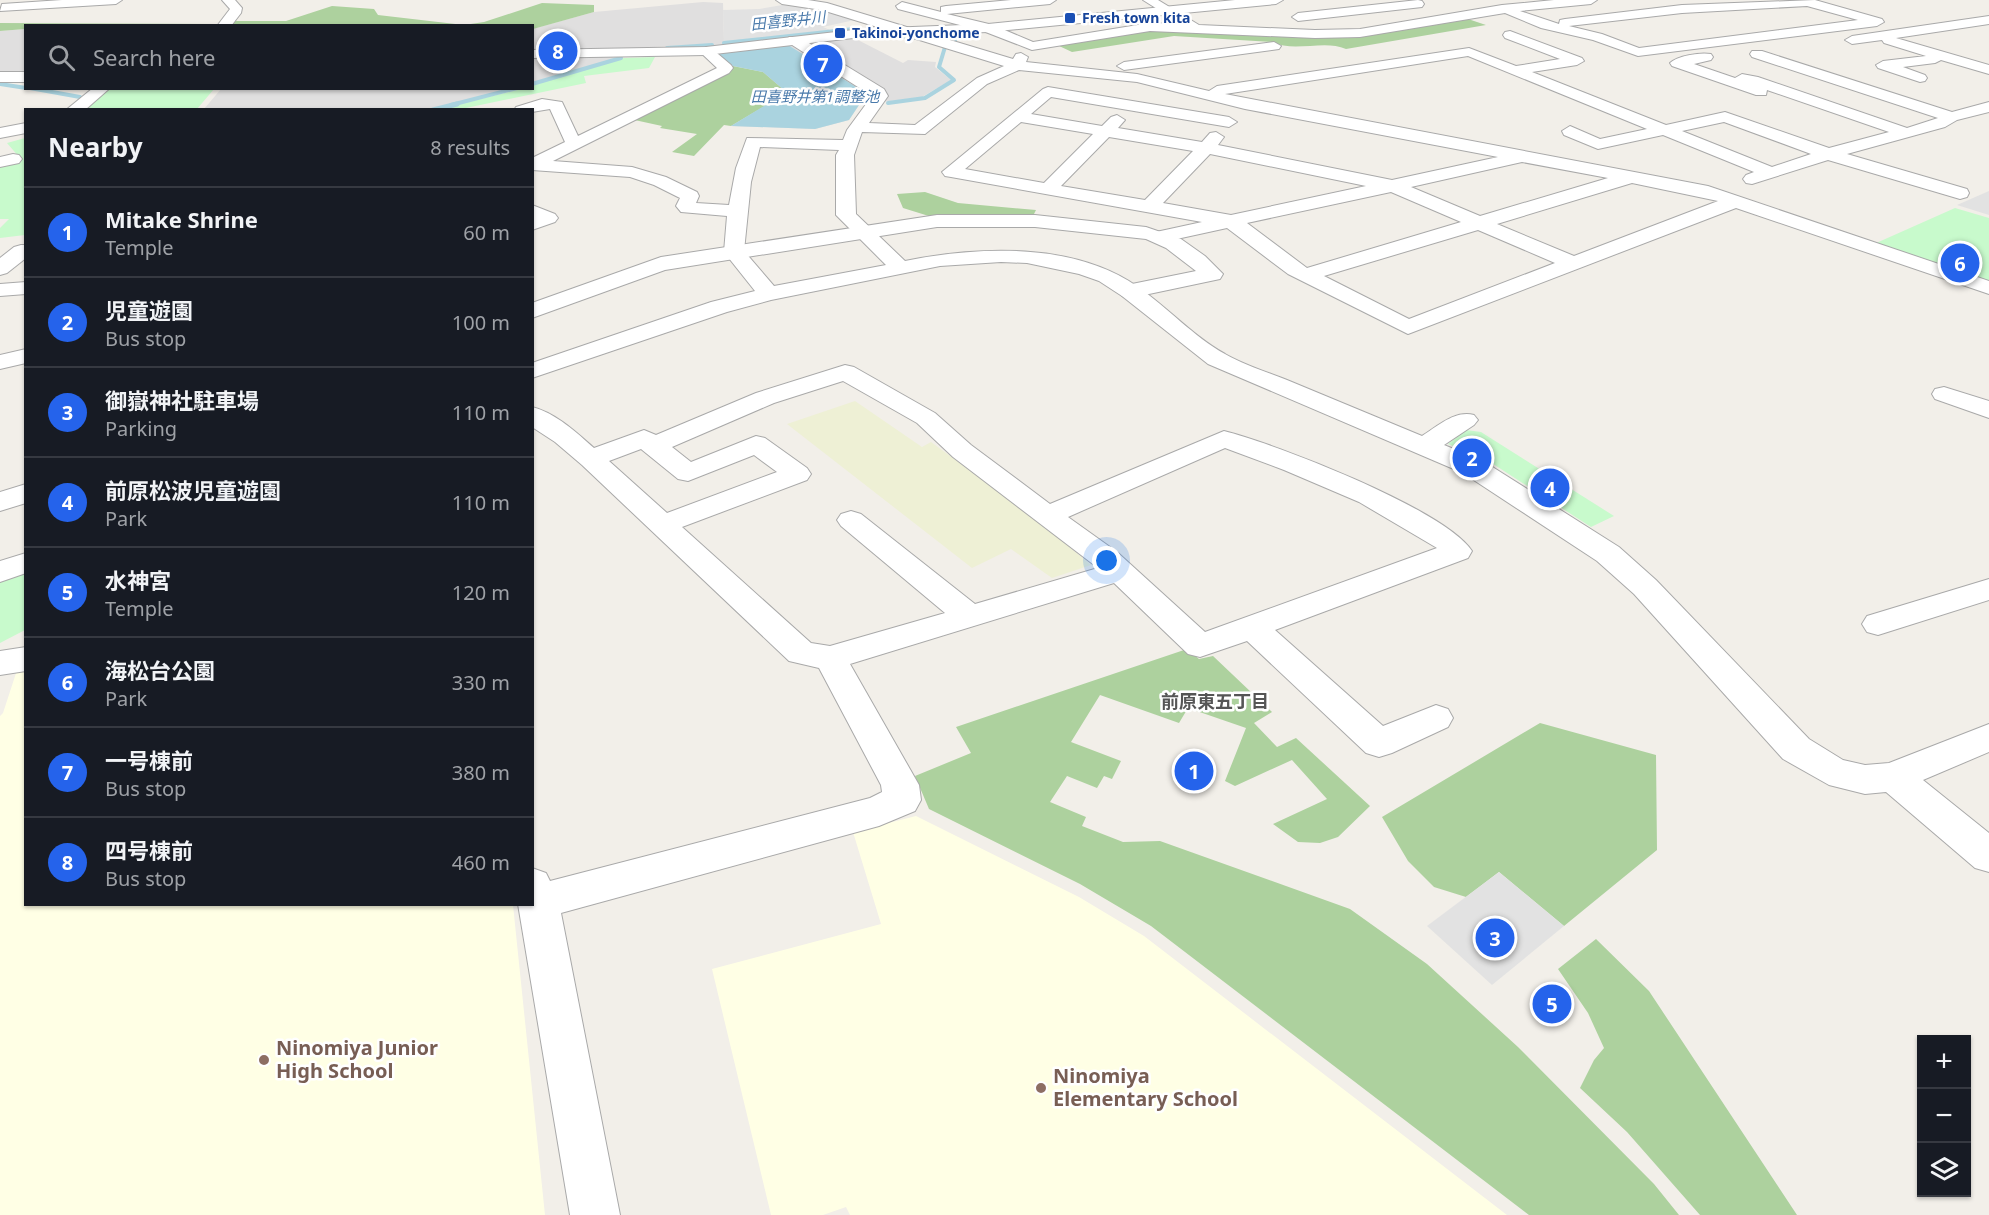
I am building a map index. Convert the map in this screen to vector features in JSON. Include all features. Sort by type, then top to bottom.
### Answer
[{"type":"street","points":[[2,8],[116,0]]},
{"type":"street","points":[[782,0],[823,6],[1017,65],[1137,78],[1210,92],[1469,52],[1772,173]]},
{"type":"street","points":[[847,13],[950,0]]},
{"type":"street","points":[[924,12],[1050,0]]},
{"type":"street","points":[[1149,0],[1196,28]]},
{"type":"street","points":[[534,54],[706,51],[903,30],[988,28],[1276,0]]},
{"type":"street","points":[[1479,0],[1546,25],[1597,37],[1638,52],[1877,22],[1804,1],[1682,9],[1546,25]]},
{"type":"street","points":[[858,127],[919,130],[982,81],[1017,65],[1026,50],[1032,46],[1128,29],[1196,28],[1298,33],[1360,33],[1502,9],[1591,0]]},
{"type":"street","points":[[1658,0],[1682,9]]},
{"type":"street","points":[[1273,17],[1429,2]]},
{"type":"street","points":[[1240,3],[1273,17],[1298,33]]},
{"type":"street","points":[[225,24],[235,13],[237,4]]},
{"type":"street","points":[[1757,5],[1831,28]]},
{"type":"street","points":[[891,8],[924,12],[988,28],[1032,46]]},
{"type":"street","points":[[1703,8],[1781,35]]},
{"type":"street","points":[[1652,13],[1729,40]]},
{"type":"street","points":[[1605,18],[1682,46]]},
{"type":"street","points":[[1815,44],[1880,37],[1989,20]]},
{"type":"street","points":[[1510,35],[1577,61],[1515,70]]},
{"type":"street","points":[[1058,57],[1175,37],[1234,43],[1249,49]]},
{"type":"street","points":[[1880,37],[1989,70]]},
{"type":"street","points":[[794,40],[879,92],[880,96],[858,127],[845,155],[846,215],[901,268]]},
{"type":"street","points":[[1089,72],[1280,45]]},
{"type":"street","points":[[1792,48],[1751,55],[1952,117]]},
{"type":"street","points":[[534,164],[726,68],[706,51]]},
{"type":"street","points":[[1123,52],[1210,92],[1245,104],[1708,192],[1989,288]]},
{"type":"street","points":[[1719,57],[1713,55],[1677,63],[1761,92]]},
{"type":"street","points":[[1920,78],[1883,65],[1946,57]]},
{"type":"street","points":[[0,77],[24,77]]},
{"type":"street","points":[[1725,80],[1737,78],[1753,80],[1906,133]]},
{"type":"street","points":[[77,108],[99,90]]},
{"type":"street","points":[[1229,122],[1048,92],[951,172],[1231,221],[1295,270],[1408,327],[1736,201]]},
{"type":"street","points":[[529,108],[542,104],[556,105],[574,144]]},
{"type":"street","points":[[1150,206],[1207,148],[1245,104]]},
{"type":"street","points":[[1048,189],[1130,106]]},
{"type":"street","points":[[1708,192],[1828,154],[1989,108]]},
{"type":"street","points":[[1018,117],[1207,148],[1393,186],[1572,263]]},
{"type":"street","points":[[1570,131],[1598,144],[1725,117],[1828,154],[1960,193]]},
{"type":"street","points":[[0,121],[24,126]]},
{"type":"street","points":[[0,133],[24,127]]},
{"type":"street","points":[[770,294],[734,252],[738,211],[748,154],[753,142],[848,145]]},
{"type":"street","points":[[534,310],[661,264],[863,231],[937,221],[1035,221],[1162,236],[1528,156]]},
{"type":"street","points":[[534,165],[640,174],[690,196],[685,206],[688,208],[738,211]]},
{"type":"street","points":[[1305,275],[1633,177]]},
{"type":"street","points":[[534,213],[548,218],[534,223]]},
{"type":"street","points":[[1131,291],[1212,274],[1192,255],[1162,236]]},
{"type":"street","points":[[0,269],[24,251]]},
{"type":"street","points":[[534,370],[719,308],[770,294],[901,268],[968,256],[1027,257],[1085,269],[1106,277],[1131,291],[1216,359],[1473,467],[1608,554],[1645,587],[1796,749],[1819,764],[1857,780],[1878,781],[1893,777],[1989,737]]},
{"type":"street","points":[[0,290],[24,288]]},
{"type":"street","points":[[654,445],[765,398],[845,372],[926,418],[962,451],[1106,559],[1200,646],[1457,551],[1444,538],[1370,496],[1294,464],[1224,439],[1048,515]]},
{"type":"street","points":[[1944,394],[1989,410]]},
{"type":"street","points":[[534,416],[564,436],[591,459],[801,653],[830,658],[1118,572]]},
{"type":"street","points":[[1424,446],[1465,420]]},
{"type":"street","points":[[591,459],[644,438],[688,473],[756,444],[797,474],[661,525]]},
{"type":"street","points":[[0,502],[24,494]]},
{"type":"street","points":[[851,520],[970,616]]},
{"type":"street","points":[[0,572],[24,563]]},
{"type":"street","points":[[1878,624],[1989,589]]},
{"type":"street","points":[[1252,627],[1379,743],[1436,718]]},
{"type":"street","points":[[595,1215],[536,894],[879,811],[902,800],[900,786],[830,658]]},
{"type":"street","points":[[0,663],[24,659]]},
{"type":"street","points":[[1893,777],[1989,856]]},
{"type":"shaded area","points":[[703,2],[723,3],[724,42],[729,52],[854,38],[903,63],[908,60],[936,62],[935,67],[951,80],[922,97],[859,105],[849,120],[815,129],[731,126],[776,99],[763,72],[733,66],[715,53],[710,44],[654,47],[534,83],[534,28],[594,12]]},
{"type":"shaded area","points":[[788,4],[818,8],[859,19],[823,27],[830,30],[724,42],[723,10],[759,9]]},
{"type":"shaded area","points":[[24,29],[24,72],[0,73],[0,31]]},
{"type":"shaded area","points":[[220,90],[509,90],[432,108],[205,108]]},
{"type":"shaded area","points":[[1989,191],[1989,215],[1957,205]]},
{"type":"shaded area","points":[[855,401],[922,447],[931,442],[1032,516],[1091,565],[1052,578],[1011,549],[972,568],[787,424]]},
{"type":"shaded area","name":"Ninomiya Junior High School","points":[[24,666],[24,906],[513,906],[545,1215],[0,1215],[0,716],[18,667]]},
{"type":"shaded area","name":"Ninomiya Elementary School","points":[[916,816],[1079,897],[1144,936],[1507,1215],[850,1215],[846,1207],[823,1215],[771,1215],[712,969],[881,924],[853,832]]},
{"type":"shaded area","points":[[1499,872],[1564,926],[1492,985],[1427,926]]},
{"type":"green space","points":[[542,3],[594,5],[594,12],[534,29],[534,24],[471,24],[484,22]]},
{"type":"green space","points":[[332,6],[374,9],[378,15],[455,24],[229,24],[231,21],[286,21]]},
{"type":"green space","points":[[1465,18],[1486,25],[1346,49],[1328,45],[1290,46],[1272,42],[1174,36],[1072,52],[1057,45],[1151,30],[1338,37]]},
{"type":"green space","points":[[0,23],[219,24],[24,24],[24,29],[0,31]]},
{"type":"green space","points":[[655,57],[649,68],[584,76],[586,83],[466,108],[443,108],[517,90],[534,90],[534,85],[624,58]]},
{"type":"green space","points":[[733,66],[763,72],[784,90],[785,94],[731,126],[724,125],[694,156],[672,152],[697,134],[660,128],[662,126],[630,119],[732,70]]},
{"type":"green space","points":[[107,90],[213,90],[198,108],[82,108]]},
{"type":"green space","points":[[24,138],[24,235],[0,238],[0,228],[9,219],[0,219],[0,163],[20,158],[7,143]]},
{"type":"green space","points":[[925,192],[958,203],[1036,210],[1032,218],[932,217],[903,208],[897,194]]},
{"type":"green space","points":[[1955,208],[1989,218],[1989,283],[1874,244]]},
{"type":"green space","points":[[1466,430],[1481,432],[1614,516],[1591,527],[1487,460],[1448,444]]},
{"type":"green space","points":[[24,568],[24,631],[0,643],[0,578]]},
{"type":"green space","points":[[1187,649],[1199,659],[1213,656],[1272,712],[1254,723],[1277,747],[1296,738],[1370,806],[1338,837],[1320,843],[1298,842],[1273,824],[1327,799],[1292,760],[1235,786],[1225,781],[1246,728],[1188,708],[1179,723],[1100,695],[1071,742],[1121,761],[1112,779],[1104,776],[1097,788],[1067,776],[1050,802],[1086,817],[1082,826],[1123,842],[1160,841],[1350,909],[1427,964],[1518,1047],[1654,1184],[1679,1215],[1529,1215],[1151,926],[1080,884],[929,809],[915,776],[971,753],[956,727]]},
{"type":"green space","points":[[1540,723],[1656,755],[1657,850],[1564,926],[1499,872],[1466,897],[1434,887],[1408,861],[1382,817]]},
{"type":"green space","points":[[1596,939],[1649,991],[1797,1215],[1700,1215],[1627,1132],[1580,1088],[1594,1060],[1604,1048],[1588,1013],[1558,969]]},
{"type":"water","name":"田喜野井第1調整池","points":[[788,45],[866,93],[862,105],[859,105],[849,120],[815,129],[731,126],[784,94],[784,90],[763,72],[733,66],[715,53]]},
{"type":"waterway","name":"田喜野井川","points":[[724,43],[854,29]]},
{"type":"waterway","name":"田喜野井川","points":[[890,35],[921,38]]},
{"type":"waterway","name":"田喜野井川","points":[[940,39],[955,40]]},
{"type":"waterway","name":"田喜野井川","points":[[667,48],[712,45]]},
{"type":"waterway","points":[[888,103],[925,98],[954,80],[939,67],[945,47]]},
{"type":"waterway","name":"田喜野井川","points":[[534,83],[621,58]]},
{"type":"waterway","name":"田喜野井川","points":[[0,84],[24,88]]},
{"type":"waterway","name":"田喜野井川","points":[[41,90],[80,97]]},
{"type":"waterway","name":"田喜野井川","points":[[451,105],[509,90]]},
{"type":"waterway","name":"田喜野井川","points":[[441,108],[457,104]]},
{"type":"place","name":"Fresh town kita","points":[[1070,18]]},
{"type":"place","name":"Takinoi-yonchome","points":[[840,33]]},
{"type":"place","name":"四号棟前","points":[[558,51]]},
{"type":"place","name":"一号棟前","points":[[823,64]]},
{"type":"place","name":"海松台公園","points":[[1960,263]]},
{"type":"place","name":"児童遊園","points":[[1472,458]]},
{"type":"place","name":"前原松波児童遊園","points":[[1550,488]]},
{"type":"place","name":"Mitake Shrine","points":[[1194,771]]},
{"type":"place","name":"御嶽神社駐車場","points":[[1495,938]]},
{"type":"place","name":"水神宮","points":[[1552,1004]]},
{"type":"place","name":"Ninomiya Junior High School","points":[[264,1060]]},
{"type":"place","name":"Ninomiya Elementary School","points":[[1041,1088]]},
{"type":"district","name":"前原東五丁目","points":[[1215,702]]}]
